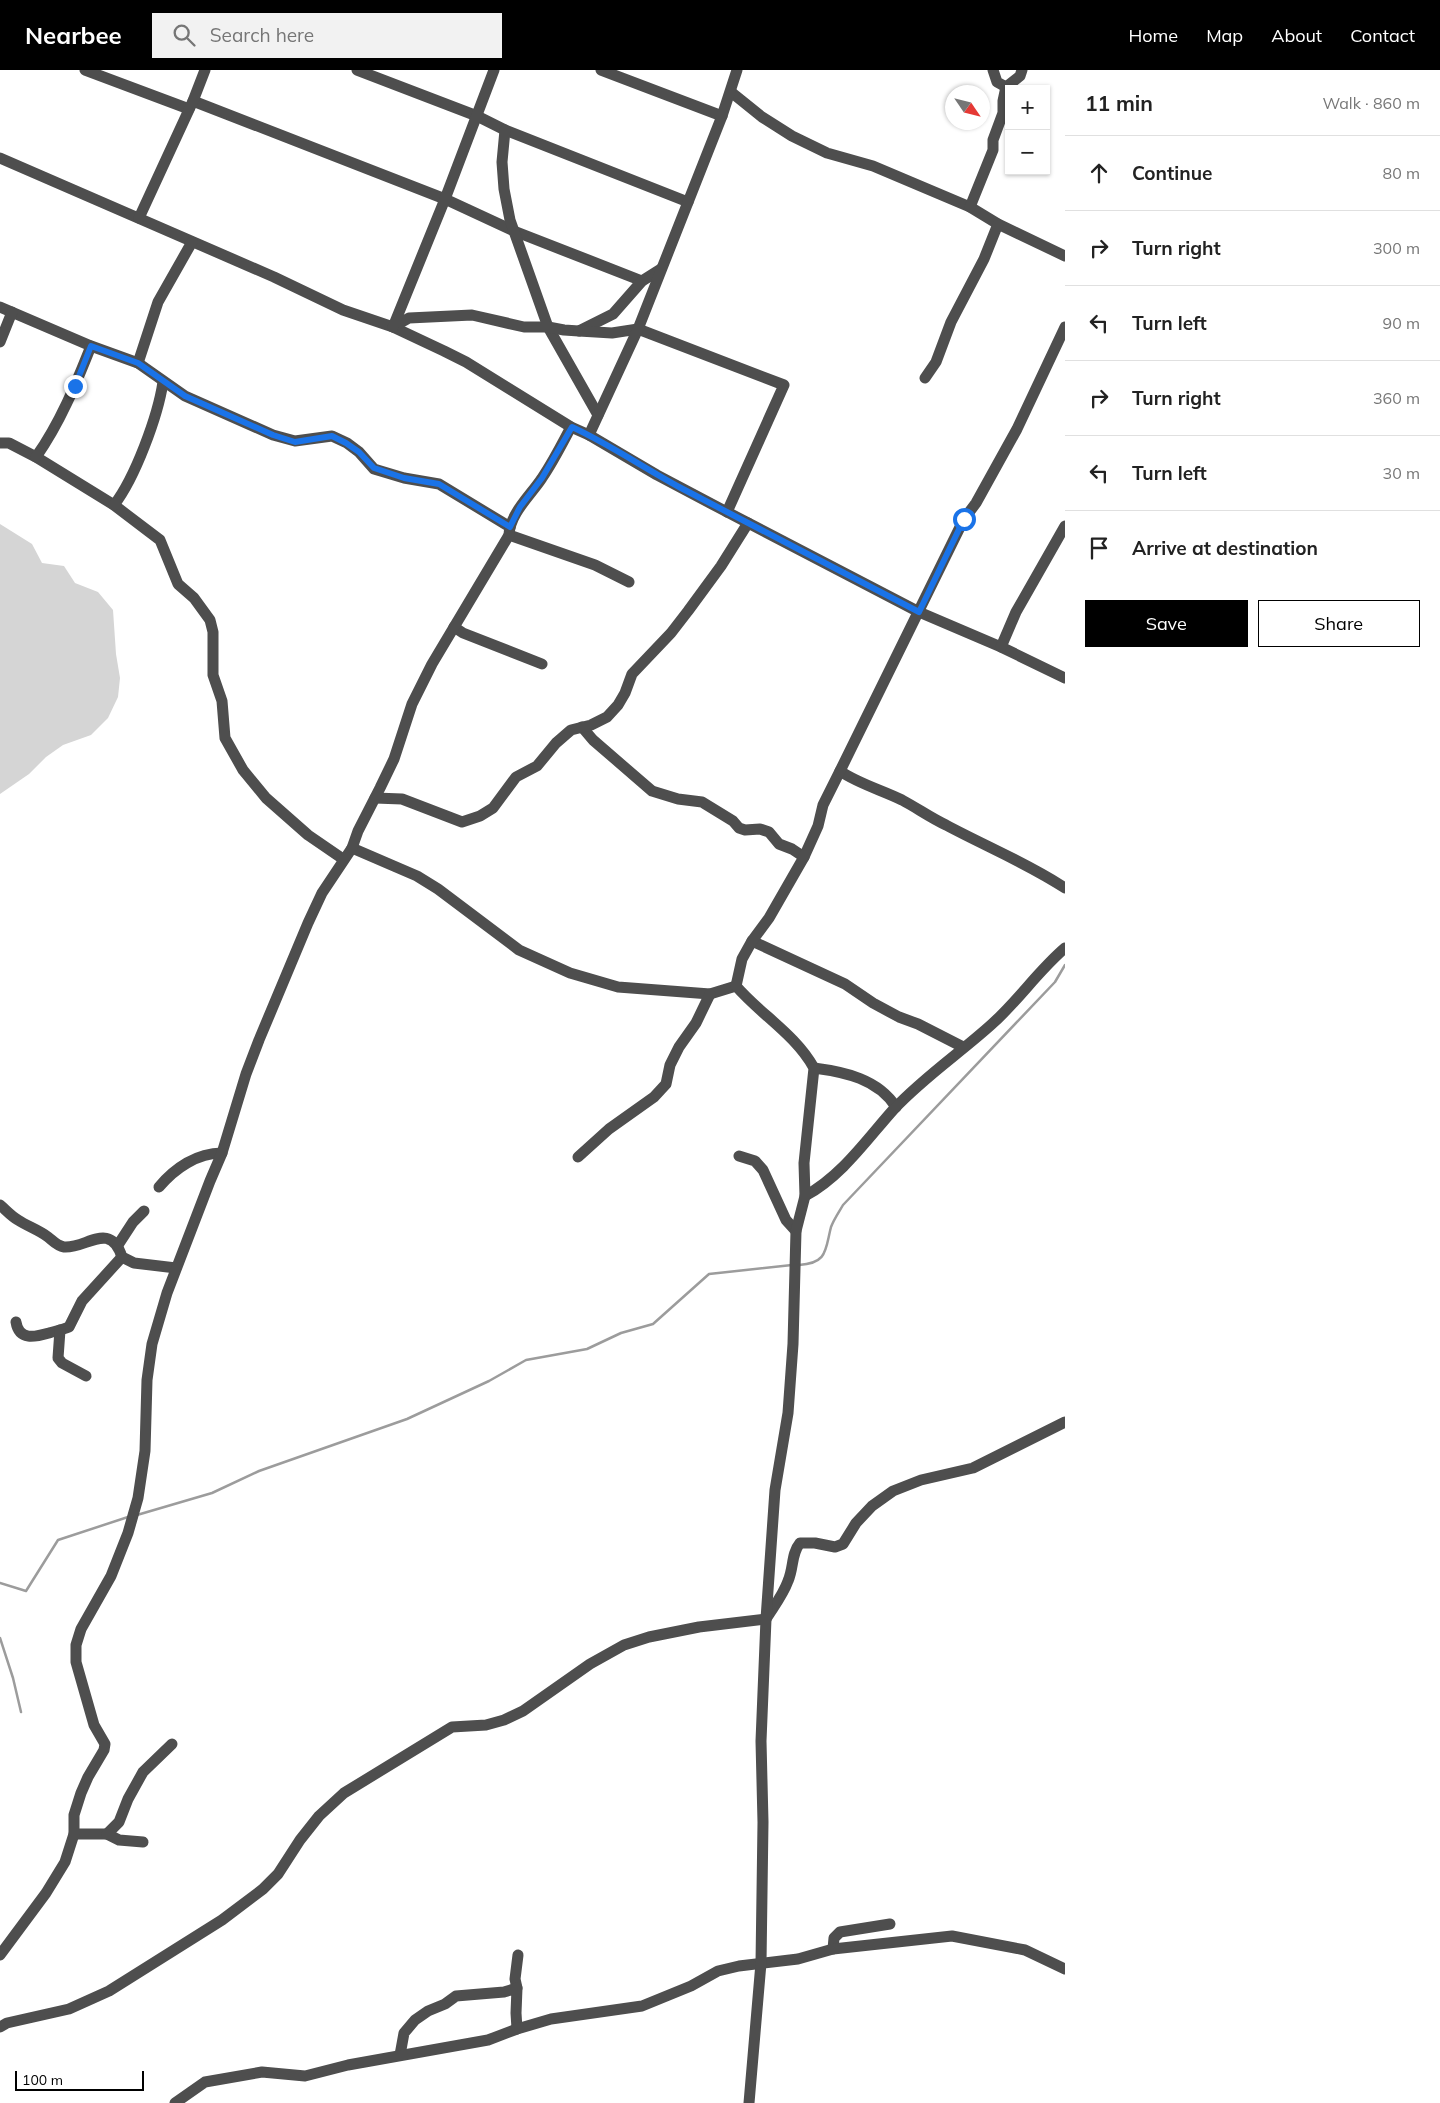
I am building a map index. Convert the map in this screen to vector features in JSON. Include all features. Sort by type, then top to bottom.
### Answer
[{"type":"street","points":[[85,70],[191,105],[445,199],[514,231],[642,281]]},
{"type":"street","points":[[138,218],[191,105],[205,70]]},
{"type":"street","points":[[357,70],[477,116],[505,130],[688,202]]},
{"type":"street","points":[[393,327],[445,199],[494,70]]},
{"type":"street","points":[[601,70],[722,116]]},
{"type":"street","points":[[589,435],[638,329],[722,116],[737,70]]},
{"type":"street","points":[[993,70],[997,82],[1005,86]]},
{"type":"street","points":[[1009,85],[1020,76],[1022,70]]},
{"type":"street","points":[[731,92],[762,117],[792,136],[827,153],[873,166],[970,207],[998,224],[1065,256]]},
{"type":"street","points":[[970,207],[992,150],[993,140],[1003,113],[1005,96]]},
{"type":"street","points":[[505,130],[502,162],[504,189],[514,231],[548,326],[598,415]]},
{"type":"street","points":[[0,158],[274,277],[343,310],[393,327],[466,362],[572,427],[727,512],[919,612],[1002,647],[1065,678]]},
{"type":"street","points":[[925,378],[936,362],[951,322],[984,259],[998,224]]},
{"type":"street","points":[[138,363],[158,302],[192,242]]},
{"type":"street","points":[[579,331],[613,314],[642,281],[661,269]]},
{"type":"street","points":[[0,307],[91,346],[138,363],[185,396],[273,435],[295,442],[332,436],[359,452],[374,468],[404,478],[439,484],[509,531],[595,565],[629,582]]},
{"type":"street","points":[[0,342],[12,312]]},
{"type":"street","points":[[393,327],[409,318],[472,315],[524,327],[548,326],[564,330],[612,333],[638,329],[784,385],[727,512]]},
{"type":"street","points":[[736,986],[742,960],[804,857],[818,826],[824,805],[840,771],[964,519],[976,503],[1017,429],[1042,374],[1061,349],[1065,328]]},
{"type":"street","points":[[36,457],[57,422],[75,386],[91,346]]},
{"type":"street","points":[[114,505],[130,480],[152,425],[163,382]]},
{"type":"street","points":[[0,1955],[24,1925],[65,1862],[74,1834],[74,1815],[81,1793],[104,1750],[104,1744],[94,1725],[76,1662],[76,1645],[81,1629],[111,1576],[128,1533],[138,1498],[145,1451],[147,1380],[152,1344],[176,1268],[222,1153],[246,1074],[308,923],[322,893],[352,848],[358,831],[376,798],[394,759],[412,704],[432,664],[509,531],[520,507],[542,478],[572,427]]},
{"type":"street","points":[[0,442],[10,443],[36,457],[114,505],[160,540],[178,584],[194,598],[210,620],[213,632],[213,675],[222,701],[225,738],[243,770],[266,798],[308,835],[344,859]]},
{"type":"street","points":[[376,798],[402,799],[462,822],[480,816],[493,808],[516,777],[537,766],[556,743],[571,730],[607,717],[618,705],[632,674],[671,633],[688,611],[722,566],[748,523]]},
{"type":"street","points":[[1002,647],[1016,612],[1065,526]]},
{"type":"street","points":[[454,627],[463,633],[542,664]]},
{"type":"street","points":[[582,727],[593,740],[652,791],[678,799],[702,802],[733,821],[739,828],[745,830],[760,829],[769,832],[779,844],[792,849],[804,857]]},
{"type":"street","points":[[840,771],[852,779],[917,808],[944,824],[1048,877],[1065,888]]},
{"type":"street","points":[[352,848],[417,876],[438,889],[519,950],[570,973],[618,987],[710,994],[736,986]]},
{"type":"street","points":[[752,941],[845,984],[873,1003],[964,1047]]},
{"type":"street","points":[[805,1196],[832,1176],[896,1107],[939,1066],[992,1024],[1065,948]]},
{"type":"street","points":[[736,986],[746,999],[795,1041],[806,1054],[814,1068],[804,1163],[805,1196],[796,1231],[793,1344],[788,1413],[775,1490],[766,1619],[761,1741],[763,1822],[761,1964],[748,2103]]},
{"type":"street","points":[[578,1157],[609,1129],[654,1098],[666,1084],[670,1065],[679,1046],[696,1023],[710,994]]},
{"type":"street","points":[[814,1068],[841,1072],[864,1080],[881,1089],[889,1096],[896,1107]]},
{"type":"street","points":[[159,1187],[173,1171],[185,1164],[210,1153],[222,1153]]},
{"type":"street","points":[[740,1156],[755,1161],[763,1170],[786,1220],[796,1231]]},
{"type":"street","points":[[0,1205],[16,1219],[48,1237],[54,1243],[65,1247],[98,1238],[118,1245],[122,1257],[134,1263],[176,1268]]},
{"type":"street","points":[[118,1245],[133,1222],[144,1211]]},
{"type":"street","points":[[16,1322],[17,1329],[22,1335],[31,1338],[69,1327],[82,1301],[122,1257]]},
{"type":"street","points":[[60,1330],[58,1358],[62,1363],[86,1376]]},
{"type":"street","points":[[0,2027],[7,2023],[70,2009],[109,1991],[222,1920],[263,1890],[278,1874],[300,1840],[319,1816],[344,1793],[452,1727],[486,1725],[504,1720],[523,1711],[590,1664],[624,1645],[649,1637],[699,1627],[766,1619],[780,1598],[789,1578],[794,1550],[800,1543],[814,1543],[834,1547],[843,1544],[856,1523],[872,1506],[893,1491],[921,1480],[973,1468],[1065,1422]]},
{"type":"street","points":[[107,1834],[119,1822],[128,1799],[143,1772],[172,1744]]},
{"type":"street","points":[[74,1834],[107,1834],[119,1840],[143,1842]]},
{"type":"street","points":[[834,1949],[834,1938],[840,1932],[890,1924]]},
{"type":"street","points":[[175,2103],[205,2082],[262,2072],[305,2076],[400,2055],[488,2040],[551,2019],[642,2006],[691,1986],[718,1971],[798,1959],[834,1949],[952,1936],[1025,1950],[1059,1968],[1065,1969]]},
{"type":"street","points":[[517,2029],[517,1988],[515,1979],[518,1955]]},
{"type":"street","points":[[400,2055],[404,2033],[415,2020],[428,2011],[445,2004],[456,1996],[504,1992],[517,1988]]},
{"type":"shaded area","points":[[0,524],[32,544],[42,563],[64,566],[75,583],[98,592],[113,610],[116,654],[120,678],[118,697],[108,718],[91,735],[63,745],[46,757],[29,774],[0,794]]},
{"type":"waterway","points":[[799,1265],[815,1261],[824,1254],[832,1224],[843,1205],[1055,982],[1065,965]]},
{"type":"waterway","points":[[137,1515],[212,1493],[259,1471],[407,1419],[489,1381],[526,1360],[587,1349],[621,1333],[653,1324],[709,1274],[792,1265]]},
{"type":"waterway","points":[[0,1583],[26,1591],[58,1540],[128,1517]]},
{"type":"waterway","points":[[0,1638],[13,1678],[21,1712]]},
{"type":"route","points":[[75,386],[91,346],[138,363],[185,396],[273,435],[295,442],[332,436],[359,452],[374,468],[404,478],[439,484],[510,527],[520,507],[542,478],[572,427],[657,475],[919,612],[964,519]]}]
